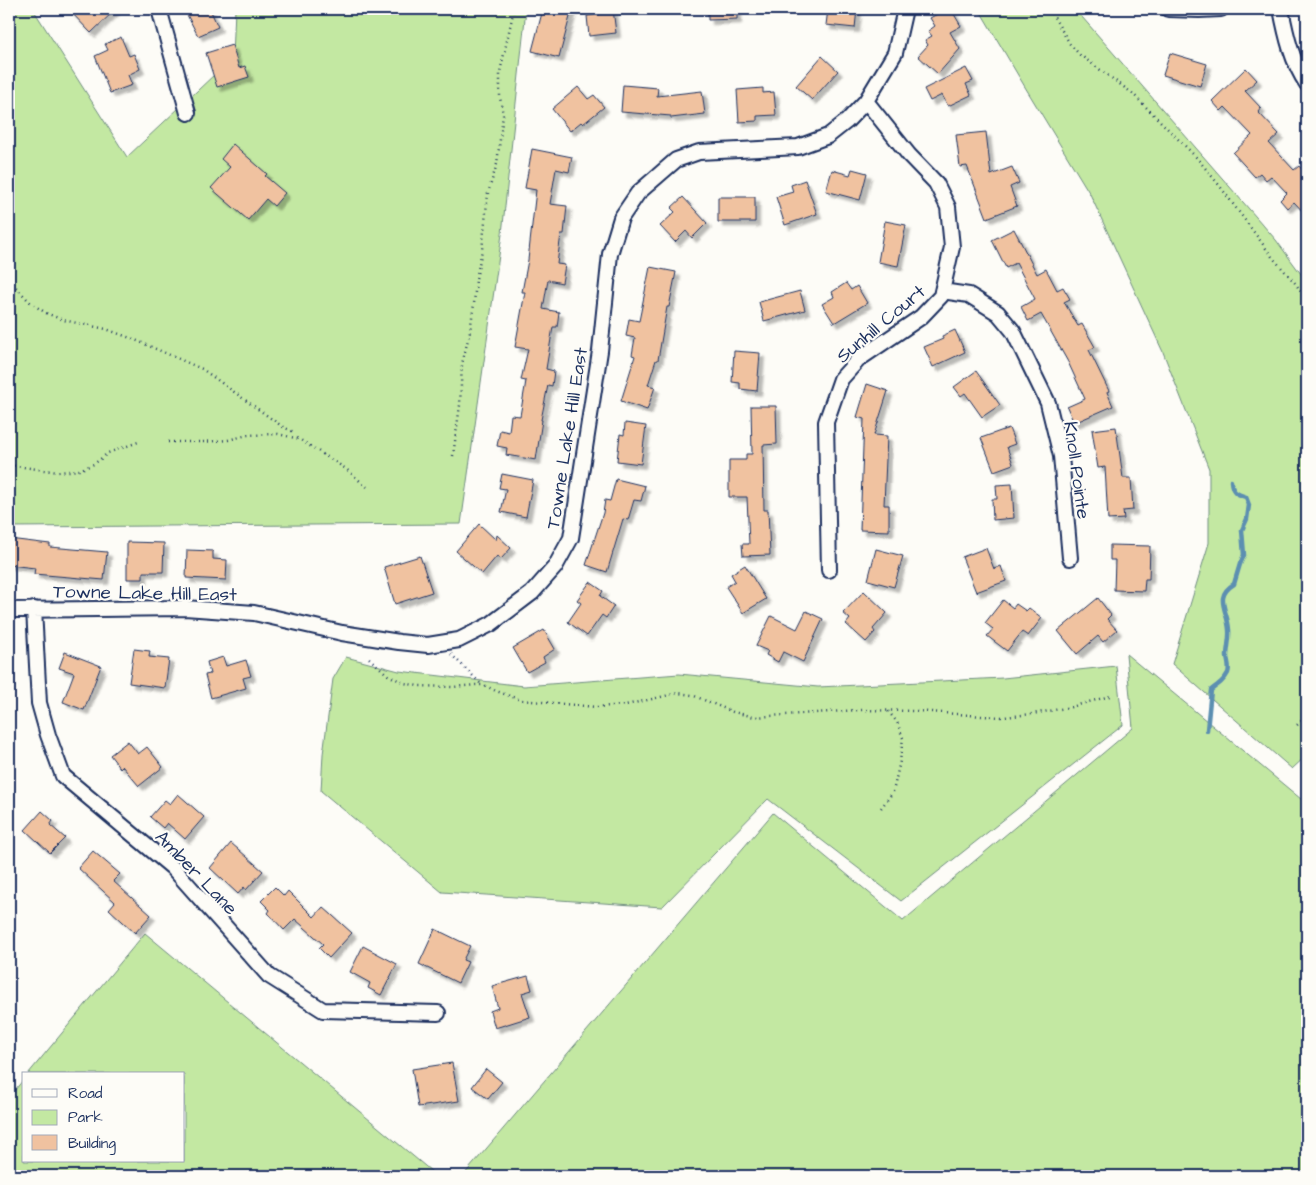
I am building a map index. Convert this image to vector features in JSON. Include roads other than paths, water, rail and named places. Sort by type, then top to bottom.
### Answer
[{"type":"street","points":[[159,9],[188,113]]},
{"type":"street","name":"Towne Lake Hill East","points":[[9,610],[186,608],[244,612],[342,633],[399,642],[428,644],[459,640],[491,624],[532,593],[555,567],[571,538],[600,351],[610,254],[621,218],[638,193],[676,160],[699,152],[798,147],[828,136],[866,102],[895,53],[905,9]]},
{"type":"street","points":[[1168,9],[1221,9]]},
{"type":"street","points":[[1281,9],[1286,38],[1301,75],[1307,84]]},
{"type":"street","name":"Sunhill Court","points":[[829,570],[826,422],[841,379],[859,359],[921,318],[941,296],[952,247],[948,207],[936,183],[909,156],[866,102]]},
{"type":"street","name":"Knoll Pointe","points":[[942,291],[969,295],[998,313],[1013,331],[1048,403],[1061,456],[1070,558]]},
{"type":"street","name":"Amber Lane","points":[[34,609],[39,703],[63,776],[173,868],[269,976],[323,1010],[438,1013]]},
{"type":"waterway","points":[[1207,730],[1211,690],[1223,681],[1229,671],[1227,657],[1229,630],[1223,599],[1224,594],[1234,584],[1244,555],[1242,530],[1247,519],[1249,505],[1246,497],[1237,494],[1232,488],[1231,481]]}]
